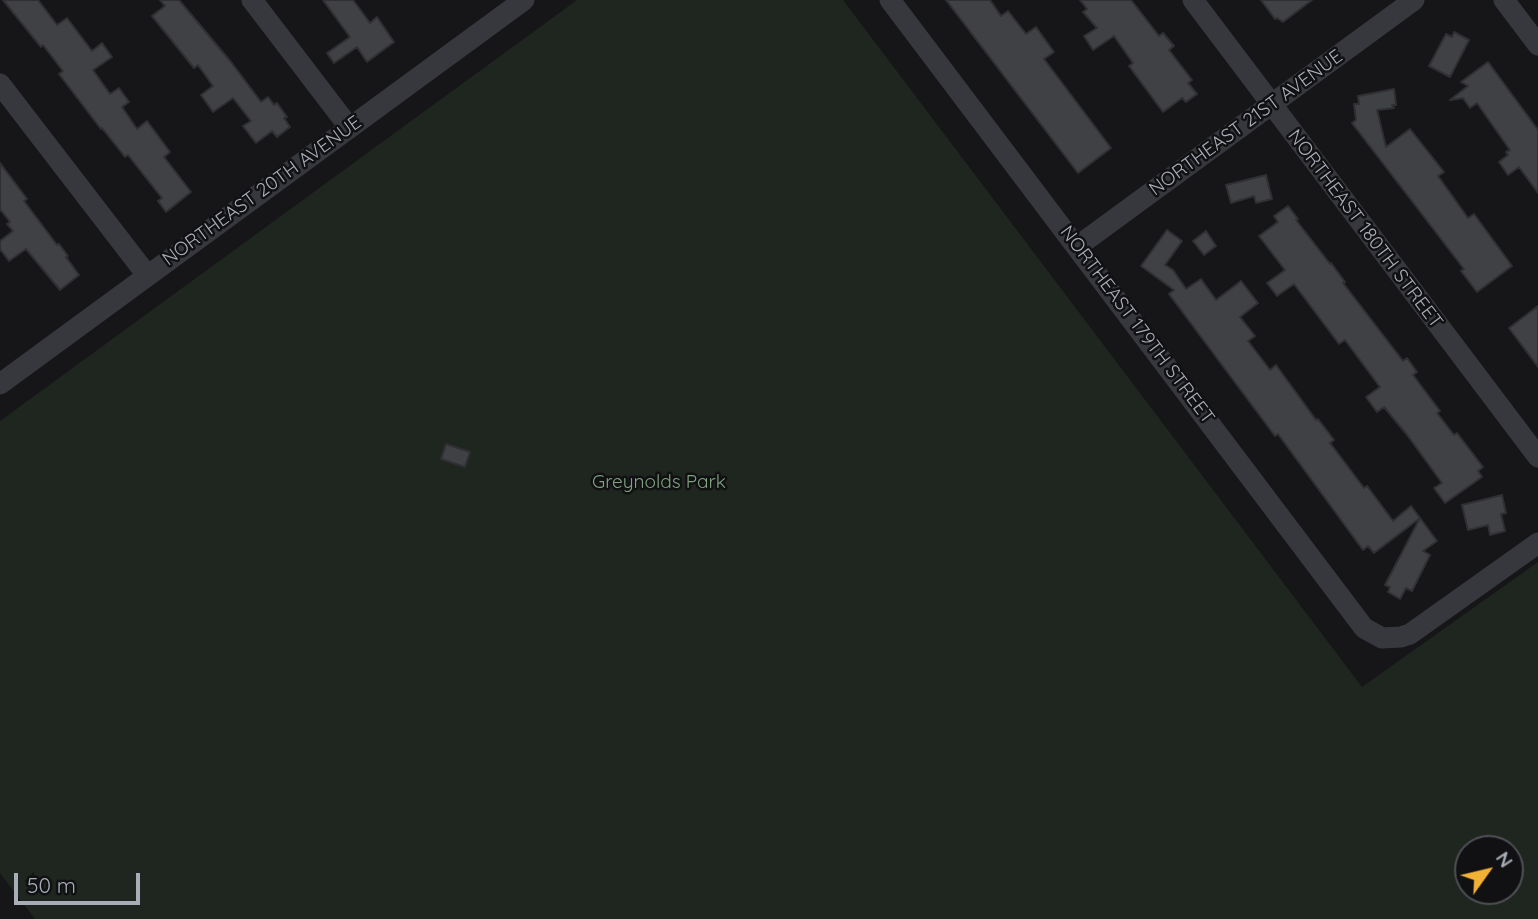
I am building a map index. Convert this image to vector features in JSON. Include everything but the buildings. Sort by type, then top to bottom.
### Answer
[{"type":"street","points":[[252,0],[349,127]]},
{"type":"street","name":"NORTHEAST 20TH AVENUE","points":[[0,384],[524,0]]},
{"type":"street","name":"NORTHEAST 179TH STREET","points":[[890,0],[1364,628],[1382,638],[1390,639],[1420,629],[1538,543]]},
{"type":"street","name":"NORTHEAST 180TH STREET","points":[[1193,0],[1538,457]]},
{"type":"street","name":"NORTHEAST 21ST AVENUE","points":[[1078,246],[1414,0]]},
{"type":"street","points":[[1504,0],[1538,45]]},
{"type":"street","points":[[0,84],[147,275]]},
{"type":"green space","name":"Greynolds Park","points":[[577,0],[843,0],[1362,687],[1538,562],[1538,919],[35,919],[0,873],[0,421]]}]
